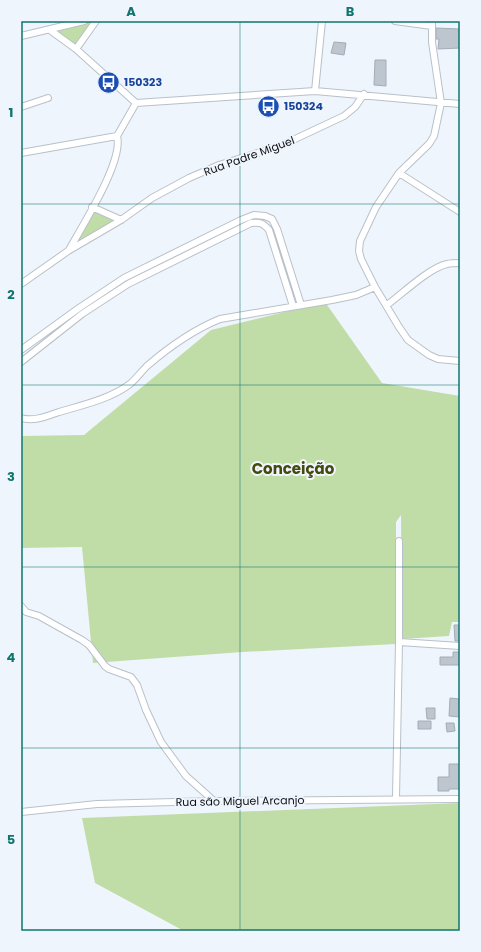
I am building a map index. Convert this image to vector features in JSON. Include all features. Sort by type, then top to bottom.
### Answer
[{"type":"street","points":[[21,36],[84,21]]},
{"type":"street","points":[[76,49],[96,21]]},
{"type":"street","points":[[315,91],[322,21]]},
{"type":"street","points":[[395,21],[432,24],[432,42],[441,102],[432,140],[399,173],[376,206],[360,241],[361,259],[375,287],[408,340],[429,355],[438,359],[459,360]]},
{"type":"street","points":[[50,30],[76,49],[136,103],[315,91],[364,94],[460,104]]},
{"type":"street","name":"Rua Padre Miguel","points":[[21,284],[68,251],[121,220],[152,198],[189,178],[219,165],[280,146],[344,116],[355,107],[364,94]]},
{"type":"street","points":[[21,107],[48,98]]},
{"type":"street","points":[[68,251],[112,169],[118,149],[119,142],[117,136],[136,103]]},
{"type":"street","points":[[21,154],[117,136]]},
{"type":"street","points":[[399,173],[460,212]]},
{"type":"street","points":[[92,207],[121,220]]},
{"type":"street","points":[[21,350],[124,278],[199,240],[254,215],[265,216],[272,219],[277,229],[301,305]]},
{"type":"street","points":[[21,362],[82,314],[128,284],[251,223],[260,222],[264,224],[268,230],[293,306]]},
{"type":"street","points":[[387,306],[420,279],[442,266],[460,263]]},
{"type":"street","points":[[21,418],[30,420],[46,417],[109,396],[129,384],[146,367],[182,338],[220,319],[356,295],[375,287]]},
{"type":"street","points":[[396,798],[399,541]]},
{"type":"street","points":[[21,606],[26,612],[39,616],[89,645],[109,669],[131,677],[137,685],[146,710],[161,742],[186,776],[214,801]]},
{"type":"street","points":[[399,642],[460,646]]},
{"type":"street","name":"Rua são Miguel Arcanjo","points":[[21,812],[97,804],[396,798],[460,799]]},
{"type":"green space","points":[[75,21],[100,21],[79,52],[49,28]]},
{"type":"green space","points":[[92,202],[118,220],[71,250]]},
{"type":"green space","points":[[325,302],[382,383],[460,396],[460,622],[452,622],[449,636],[402,639],[401,515],[396,522],[396,644],[242,652],[93,663],[82,547],[21,548],[21,436],[84,435],[211,330]]},
{"type":"green space","points":[[460,803],[460,931],[184,931],[95,883],[82,818]]},
{"type":"building","points":[[436,28],[460,29],[460,48],[438,49],[439,39],[436,39]]},
{"type":"building","points":[[334,42],[346,43],[344,55],[331,53]]},
{"type":"building","points":[[375,60],[386,60],[386,86],[374,85]]},
{"type":"building","points":[[454,625],[460,625],[460,641],[455,641]]},
{"type":"building","points":[[453,652],[460,652],[460,665],[440,665],[440,657],[453,657]]},
{"type":"building","points":[[450,698],[460,699],[460,717],[449,716]]},
{"type":"building","points":[[426,708],[435,708],[435,719],[427,719]]},
{"type":"building","points":[[418,721],[431,721],[431,729],[418,729]]},
{"type":"building","points":[[446,723],[454,723],[455,731],[447,732]]},
{"type":"building","points":[[449,764],[460,764],[460,789],[438,791],[438,777],[449,777]]},
{"type":"place","name":"150323","points":[[108,82]]},
{"type":"place","name":"150324","points":[[269,106]]},
{"type":"district","name":"Conceição","points":[[293,468]]}]
